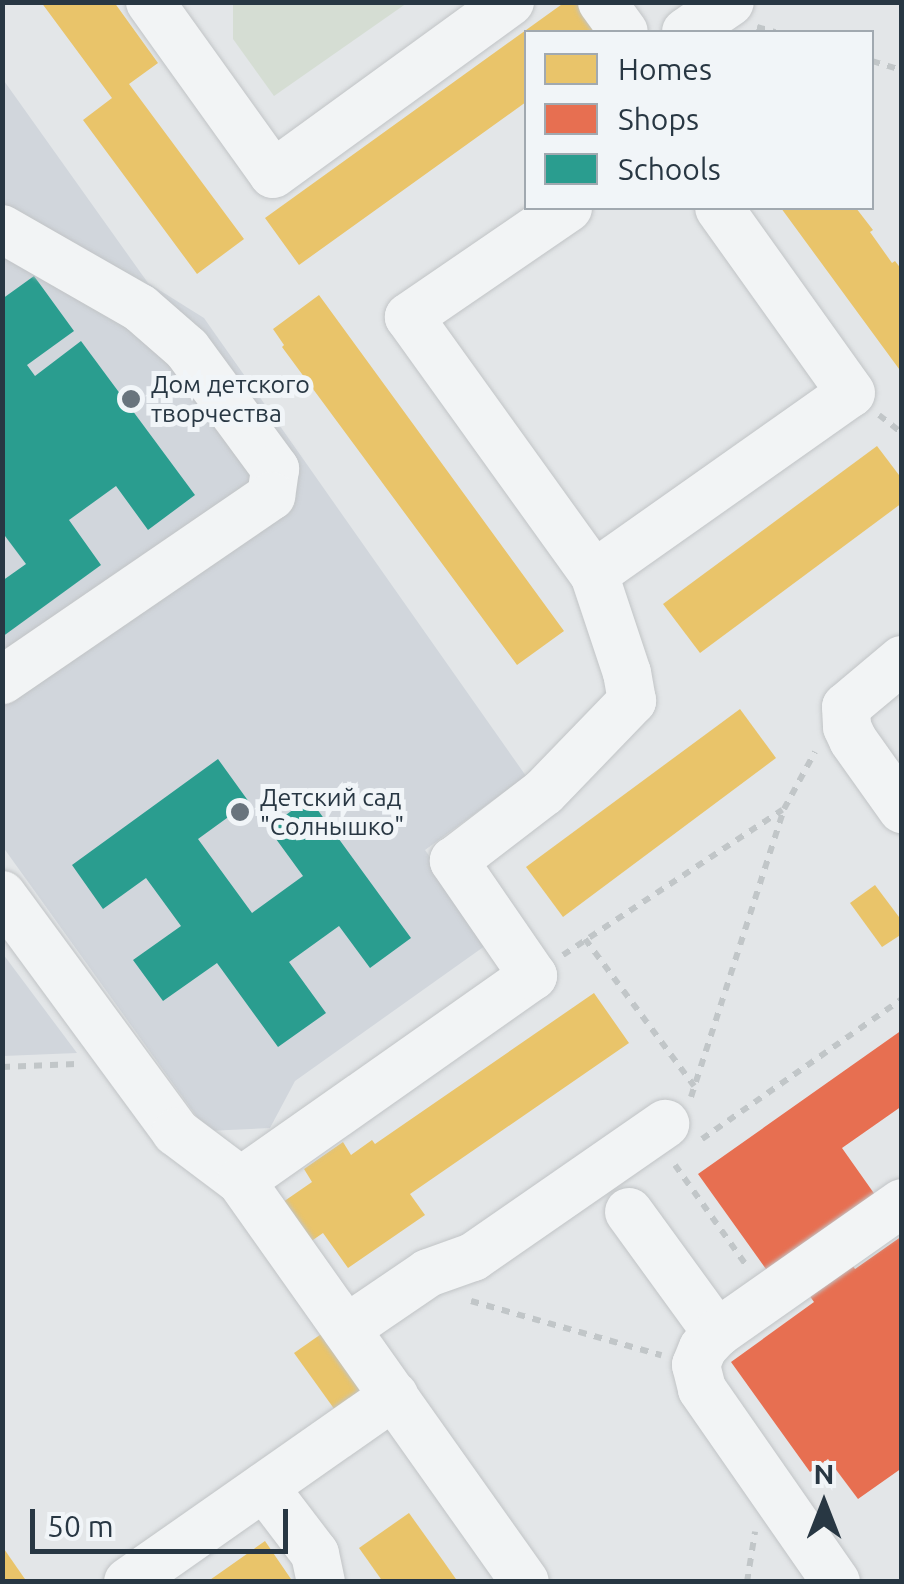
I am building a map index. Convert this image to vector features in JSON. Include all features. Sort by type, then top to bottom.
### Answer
[{"type":"lane","points":[[150,2],[273,174],[510,2]]},
{"type":"lane","points":[[602,2],[623,30]]},
{"type":"lane","points":[[689,30],[730,2]]},
{"type":"lane","points":[[241,1181],[534,976],[454,861],[544,792],[632,701],[627,673],[594,574],[409,317],[565,210]]},
{"type":"lane","points":[[594,574],[851,393],[720,210]]},
{"type":"lane","points":[[2,229],[140,308],[187,349],[276,469],[271,496],[2,680]]},
{"type":"lane","points":[[902,660],[846,707],[853,740],[902,809]]},
{"type":"lane","points":[[2,895],[176,1132],[241,1181],[525,1582]]},
{"type":"lane","points":[[346,1329],[410,1284],[473,1257],[677,1114]]},
{"type":"lane","points":[[706,1349],[768,1297],[902,1203]]},
{"type":"lane","points":[[629,1212],[706,1349],[702,1390],[836,1582]]},
{"type":"lane","points":[[128,1582],[394,1396]]},
{"type":"lane","points":[[264,1487],[315,1554],[321,1582]]},
{"type":"path","points":[[874,62],[902,70]]},
{"type":"path","points":[[677,1114],[694,1086],[784,809],[820,742],[846,707]]},
{"type":"path","points":[[534,976],[784,809]]},
{"type":"path","points":[[585,940],[694,1086]]},
{"type":"path","points":[[768,1297],[672,1160],[902,1000]]},
{"type":"path","points":[[2,1067],[124,1062]]},
{"type":"path","points":[[410,1284],[706,1349]]},
{"type":"shaded area","points":[[233,3],[407,3],[274,96],[233,39]]},
{"type":"shaded area","name":"Детский сад \"Солнышко\"","points":[[2,78],[148,283],[204,318],[526,776],[425,850],[489,943],[295,1081],[270,1128],[207,1131],[3,847]]},
{"type":"shaded area","points":[[3,954],[77,1053],[3,1056]]},
{"type":"building: Homes","points":[[41,2],[114,2],[158,63],[129,84],[244,239],[197,274],[83,120],[112,98]]},
{"type":"building: Homes","points":[[565,2],[583,2],[603,30],[526,30]]},
{"type":"building: Homes","points":[[524,32],[524,103],[299,265],[265,218]]},
{"type":"building: Homes","points":[[782,210],[858,210],[873,230],[870,232],[892,263],[895,261],[902,270],[902,373]]},
{"type":"building: Homes","points":[[319,295],[564,631],[517,665],[282,347],[273,329]]},
{"type":"building: Homes","points":[[877,446],[902,479],[902,503],[700,653],[663,604]]},
{"type":"building: Homes","points":[[740,709],[776,758],[563,917],[526,867]]},
{"type":"building: Homes","points":[[875,885],[902,921],[902,934],[882,947],[850,903]]},
{"type":"building: Homes","points":[[594,993],[629,1043],[410,1194],[425,1215],[348,1268],[323,1233],[310,1242],[283,1202],[312,1182],[304,1169],[343,1142],[351,1155],[372,1140],[375,1144]]},
{"type":"building: Homes","points":[[324,1332],[365,1388],[335,1410],[294,1353]]},
{"type":"building: Homes","points":[[409,1513],[458,1582],[383,1582],[359,1548]]},
{"type":"building: Homes","points":[[265,1541],[293,1582],[207,1582],[234,1563]]},
{"type":"building: Homes","points":[[2,1546],[27,1582],[2,1582]]},
{"type":"building: Shops","points":[[902,1030],[902,1106],[842,1148],[878,1199],[771,1276],[698,1174]]},
{"type":"building: Shops","points":[[902,1236],[902,1468],[858,1499],[828,1459],[810,1472],[731,1362],[814,1302],[802,1285],[845,1254],[855,1269]]},
{"type":"building: Schools","points":[[34,276],[74,331],[27,365],[35,376],[81,341],[195,495],[148,530],[116,486],[69,520],[101,565],[2,637],[2,581],[26,564],[2,532],[2,299]]},
{"type":"building: Schools","points":[[218,759],[249,802],[198,839],[252,913],[303,876],[268,828],[309,798],[411,938],[370,968],[339,926],[289,962],[326,1013],[278,1047],[217,963],[163,1001],[133,960],[181,926],[146,878],[103,909],[72,865]]},
{"type":"place","name":"Дом детского творчества","points":[[131,399]]},
{"type":"place","name":"Детский сад \"Солнышко\"","points":[[240,812]]}]
